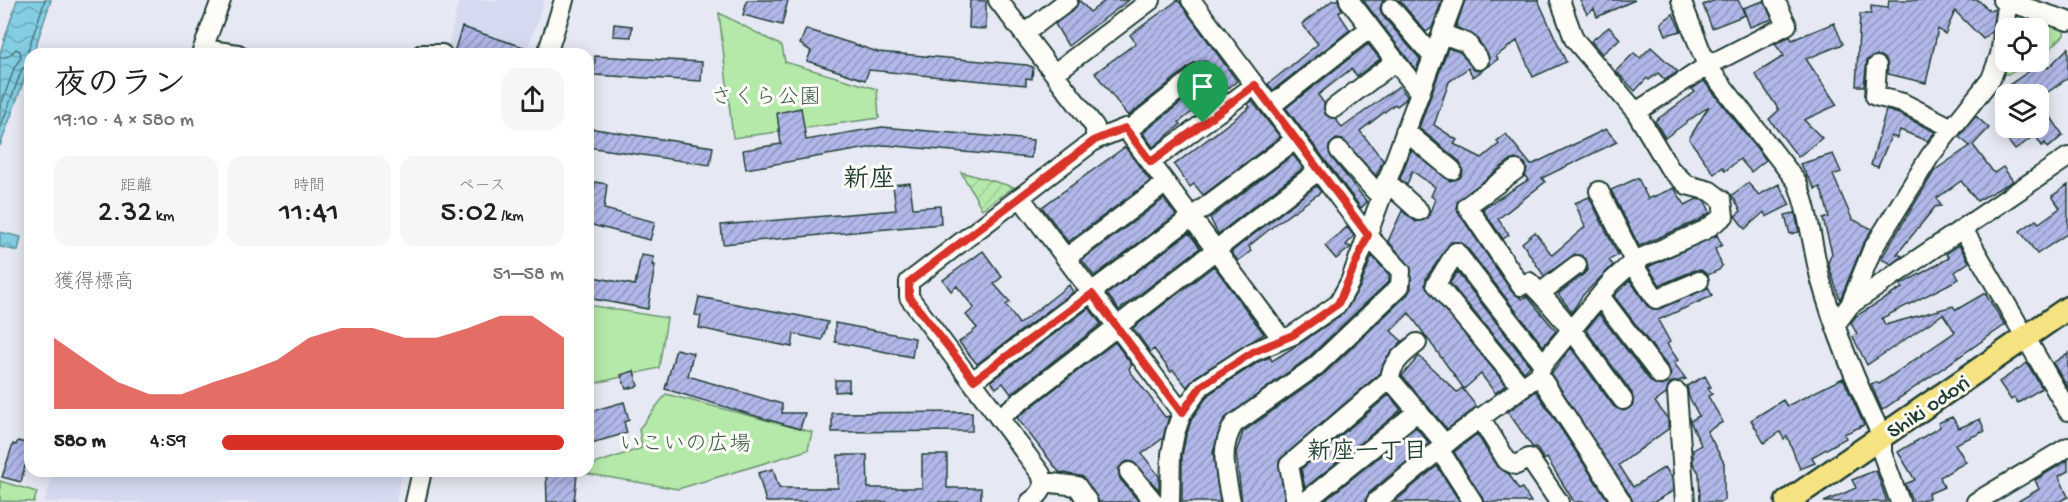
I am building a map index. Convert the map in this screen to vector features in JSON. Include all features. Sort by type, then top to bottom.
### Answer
[{"type":"main road","name":"Shiki odori","points":[[1787,502],[2068,308]]},
{"type":"street","points":[[203,48],[221,0]]},
{"type":"street","points":[[549,48],[564,0]]},
{"type":"street","points":[[1024,33],[1068,0]]},
{"type":"street","points":[[1056,72],[1151,0]]},
{"type":"street","points":[[1191,0],[1368,235],[1401,272],[1400,286],[1316,366],[1234,424],[1228,434],[1223,458],[1231,502]]},
{"type":"street","points":[[1349,0],[1420,93]]},
{"type":"street","points":[[1376,502],[1396,495],[1442,446],[1522,387],[1541,369],[1571,329],[1633,262],[1705,230],[1724,216],[1722,200],[1710,191],[1687,185],[1670,169],[1636,112],[1574,39],[1560,0]]},
{"type":"street","points":[[1681,0],[1707,66],[1797,182],[1805,202],[1821,280],[1835,325],[1882,436],[1882,453],[1900,502]]},
{"type":"street","points":[[1636,112],[1707,66],[1787,25],[1775,0]]},
{"type":"street","points":[[1000,1],[1056,72],[1095,127],[1095,140]]},
{"type":"street","points":[[1170,502],[1171,454],[1182,413],[1201,386],[1253,352],[1293,335],[1338,304],[1368,235],[1452,1]]},
{"type":"street","points":[[1835,325],[1850,305],[1872,250],[1930,156],[1991,79],[2000,55],[2005,1],[2068,21]]},
{"type":"street","points":[[1391,8],[1433,57]]},
{"type":"street","points":[[1271,106],[1370,28]]},
{"type":"street","points":[[1442,34],[1467,43],[1479,60]]},
{"type":"street","points":[[1334,108],[1396,62]]},
{"type":"street","points":[[1877,66],[1875,96],[1903,103],[1952,128]]},
{"type":"street","points":[[1127,131],[1201,72]]},
{"type":"street","points":[[1151,162],[1255,85]]},
{"type":"street","points":[[1030,502],[1041,494],[1044,482],[1041,474],[974,380],[909,297],[909,282],[1095,140],[1125,128],[1282,339]]},
{"type":"street","points":[[1405,131],[1452,170]]},
{"type":"street","points":[[974,380],[1092,294],[1296,139]]},
{"type":"street","points":[[1339,150],[1375,191],[1384,188]]},
{"type":"street","points":[[1850,305],[2068,157]]},
{"type":"street","points":[[1000,417],[1319,170]]},
{"type":"street","points":[[1516,170],[1467,206],[1521,286],[1528,282],[1540,293],[1571,329],[1623,400]]},
{"type":"street","points":[[1066,258],[1166,183]]},
{"type":"street","points":[[1384,188],[1419,211]]},
{"type":"street","points":[[1599,191],[1633,262],[1656,299],[1699,281]]},
{"type":"street","points":[[1020,197],[1182,413]]},
{"type":"street","points":[[1963,229],[2068,411]]},
{"type":"street","points":[[1522,387],[1436,284],[1456,252],[1541,369],[1622,502]]},
{"type":"street","points":[[1540,293],[1577,265]]},
{"type":"street","points":[[1600,296],[1660,375]]},
{"type":"street","points":[[1296,502],[1289,465],[1390,379],[1391,372],[1401,356],[1417,343]]},
{"type":"street","points":[[1390,379],[1418,411],[1442,446],[1473,502]]},
{"type":"street","points":[[1677,392],[1685,502]]},
{"type":"street","points":[[1305,502],[1418,411]]},
{"type":"street","points":[[1480,417],[1507,461],[1516,465],[1529,458],[1559,502]]},
{"type":"street","points":[[1976,502],[2068,447]]},
{"type":"street","points":[[1129,472],[1154,502]]},
{"type":"street","points":[[415,502],[421,477]]},
{"type":"street","points":[[1044,482],[1077,486],[1088,502]]},
{"type":"shaded area","points":[[459,0],[544,0],[528,48],[448,48]]},
{"type":"shaded area","points":[[52,477],[401,477],[396,502],[44,502]]},
{"type":"green space","name":"さくら公園","points":[[719,13],[782,46],[785,62],[877,89],[879,118],[733,138]]},
{"type":"green space","points":[[2014,13],[2032,18],[2012,18]]},
{"type":"green space","points":[[2049,23],[2064,27],[2064,35],[2049,50]]},
{"type":"green space","points":[[1999,72],[2013,72],[2008,74],[1998,74]]},
{"type":"green space","points":[[961,172],[1014,187],[982,209]]},
{"type":"green space","points":[[594,306],[667,318],[659,368],[594,384]]},
{"type":"green space","name":"いこいの広場","points":[[666,394],[812,432],[808,450],[678,489],[594,475],[594,464],[642,448],[639,429]]},
{"type":"green space","points":[[0,481],[37,492],[34,502],[0,501]]},
{"type":"water","points":[[17,0],[51,0],[35,48],[24,48],[24,80],[0,146],[0,53]]},
{"type":"water","points":[[0,232],[21,237],[18,251],[0,247]]},
{"type":"building","points":[[747,0],[788,0],[782,25],[743,15]]},
{"type":"building","points":[[970,0],[986,1],[986,29],[969,28]]},
{"type":"building","points":[[1079,0],[1090,12],[1106,0],[1129,0],[1068,46],[1055,24],[1075,9]]},
{"type":"building","points":[[1178,0],[1237,81],[1227,89],[1225,87],[1179,122],[1181,124],[1153,147],[1143,133],[1208,81],[1212,76],[1210,65],[1205,61],[1194,63],[1128,116],[1095,73],[1136,43],[1130,35]]},
{"type":"building","points":[[1333,0],[1338,0],[1342,10],[1339,12],[1340,15],[1350,30],[1273,90],[1268,84],[1318,44],[1302,24]]},
{"type":"building","points":[[1363,0],[1383,0],[1380,9],[1382,15],[1420,59],[1416,70]]},
{"type":"building","points":[[1399,0],[1442,0],[1432,28],[1426,32]]},
{"type":"building","points":[[1465,0],[1538,0],[1566,62],[1533,77],[1517,41],[1496,56],[1498,59],[1488,66],[1488,54],[1476,37],[1456,27]]},
{"type":"building","points":[[1580,0],[1635,0],[1597,17],[1594,9],[1587,14]]},
{"type":"building","points":[[1716,0],[1738,0],[1745,15],[1712,28],[1703,5]]},
{"type":"building","points":[[1889,0],[1978,0],[1990,11],[1995,9],[1992,31],[1983,39],[1955,11],[1945,34],[1938,29],[1926,83],[1888,74],[1887,61],[1877,55],[1867,60],[1864,86],[1856,86],[1860,14],[1871,14],[1871,6],[1888,8]]},
{"type":"building","points":[[1764,1],[1772,19],[1750,27],[1743,8]]},
{"type":"building","points":[[1673,14],[1681,31],[1666,35],[1661,23]]},
{"type":"building","points":[[1834,23],[1843,44],[1806,59],[1837,105],[1804,120],[1822,138],[1798,157],[1769,119],[1779,110],[1755,74],[1784,56],[1775,44],[1790,36],[1792,40]]},
{"type":"building","points":[[614,24],[632,26],[631,37],[613,36]]},
{"type":"building","points":[[462,27],[527,48],[455,48]]},
{"type":"building","points":[[1609,27],[1620,39],[1602,54],[1591,41]]},
{"type":"building","points":[[806,29],[878,52],[1027,65],[1033,67],[1032,79],[1026,78],[1026,85],[869,70],[865,80],[807,61],[811,51],[800,44]]},
{"type":"building","points":[[1368,44],[1380,59],[1357,76],[1351,69],[1318,95],[1324,103],[1325,114],[1336,119],[1342,128],[1399,86],[1407,96],[1397,106],[1395,104],[1360,131],[1383,160],[1376,176],[1343,140],[1336,139],[1329,146],[1331,157],[1367,202],[1361,208],[1286,108]]},
{"type":"building","points":[[1651,47],[1678,72],[1665,80],[1658,73],[1649,80],[1647,78],[1635,91],[1616,71],[1634,53],[1640,58]]},
{"type":"building","points":[[1448,48],[1460,52],[1474,70],[1482,71],[1473,77],[1468,68],[1449,82],[1434,125],[1457,140],[1454,144],[1482,158],[1499,144],[1497,141],[1506,134],[1531,165],[1606,129],[1617,142],[1542,178],[1545,182],[1498,219],[1509,235],[1503,239],[1482,209],[1528,180],[1525,176],[1527,169],[1525,163],[1515,159],[1509,161],[1457,202],[1458,212],[1512,292],[1522,299],[1527,296],[1556,331],[1543,346],[1465,245],[1460,242],[1451,242],[1426,278],[1425,285],[1506,385],[1495,393],[1481,374],[1464,389],[1409,313],[1391,331],[1402,341],[1387,357],[1380,373],[1279,461],[1285,502],[1242,502],[1236,453],[1243,432],[1324,374],[1408,294],[1411,288],[1411,267],[1388,241],[1402,211],[1416,222],[1428,218],[1435,199],[1431,196],[1435,187],[1412,171],[1407,185],[1400,179],[1411,150],[1450,181],[1460,178],[1463,171],[1459,161],[1419,128]]},
{"type":"building","points":[[2068,48],[2068,78],[2049,91],[2049,84],[2010,84],[2028,72],[2049,72],[2049,67]]},
{"type":"building","points":[[595,56],[702,62],[701,81],[594,75]]},
{"type":"building","points":[[1704,81],[1766,160],[1751,172],[1740,159],[1725,171],[1723,167],[1714,174],[1689,139],[1709,106],[1665,138],[1655,121],[1695,92],[1692,89]]},
{"type":"building","points":[[1252,101],[1280,137],[1203,195],[1194,184],[1190,187],[1174,165],[1250,107],[1248,104]]},
{"type":"building","points":[[801,108],[806,140],[882,127],[1033,140],[1031,158],[885,145],[746,169],[743,150],[781,144],[777,113]]},
{"type":"building","points":[[1886,110],[1935,132],[1927,141],[1900,130],[1897,138],[1891,136],[1878,167],[1871,165]]},
{"type":"building","points":[[2049,114],[2063,135],[2048,148],[2045,143],[2042,146],[2037,138],[2049,138]]},
{"type":"building","points":[[1976,116],[1989,128],[1973,145],[1994,173],[2003,167],[2013,181],[1977,201],[1961,181],[1937,198],[1941,206],[1935,207],[1897,254],[1902,256],[1891,264],[1881,259],[1935,170],[1970,146],[1959,137]]},
{"type":"building","points":[[594,129],[713,147],[710,165],[594,148]]},
{"type":"building","points":[[2006,138],[2031,138],[2015,150]]},
{"type":"building","points":[[1125,147],[1150,181],[1068,242],[1042,207]]},
{"type":"building","points":[[1833,154],[1841,172],[1833,175],[1852,219],[1872,229],[1862,246],[1840,300],[1828,263],[1832,253],[1823,219],[1829,217],[1825,201],[1820,187],[1815,189],[1800,164]]},
{"type":"building","points":[[1293,155],[1303,168],[1218,234],[1210,218]]},
{"type":"building","points":[[1638,178],[1648,199],[1674,188],[1685,205],[1697,199],[1705,201],[1710,212],[1699,220],[1639,246],[1611,190]]},
{"type":"building","points":[[595,182],[607,184],[604,209],[655,222],[650,240],[594,226]]},
{"type":"building","points":[[910,183],[913,208],[940,206],[941,224],[723,244],[721,225],[896,210],[893,185]]},
{"type":"building","points":[[1748,183],[1759,195],[1779,184],[1790,205],[1766,217],[1764,212],[1745,229],[1735,216],[1741,211],[1732,195]]},
{"type":"building","points":[[2068,185],[2068,233],[2037,254],[2020,231],[2036,220],[2039,223],[2060,208],[2052,196]]},
{"type":"building","points":[[1316,186],[1321,192],[1249,246],[1251,251],[1238,261],[1231,252]]},
{"type":"building","points":[[1589,197],[1618,255],[1609,260],[1613,265],[1582,296],[1572,312],[1558,294],[1588,269],[1586,259],[1575,254],[1544,276],[1522,243],[1535,232],[1552,255],[1585,227],[1575,203]]},
{"type":"building","points":[[1164,199],[1176,215],[1094,276],[1082,260]]},
{"type":"building","points":[[1795,213],[1799,232],[1790,234],[1785,215]]},
{"type":"building","points":[[1347,227],[1354,236],[1346,245],[1351,247],[1336,259],[1325,246]]},
{"type":"building","points":[[1189,233],[1200,248],[1119,310],[1107,294]]},
{"type":"building","points":[[1717,235],[1722,245],[1715,249],[1722,266],[1719,270],[1708,275],[1701,270],[1695,270],[1660,285],[1648,267]]},
{"type":"building","points":[[1959,245],[1969,262],[1955,272],[1959,279],[1882,318],[1885,325],[1953,306],[1956,310],[1985,293],[2005,325],[1882,410],[1871,384],[1876,382],[1879,384],[1955,332],[1943,314],[1867,365],[1853,337],[1857,334],[1851,323],[1856,316],[1902,288],[1900,285],[1949,258],[1946,254]]},
{"type":"building","points":[[983,251],[1002,277],[994,284],[1010,302],[1006,305],[1019,324],[1069,285],[1073,292],[977,364],[959,342],[977,328],[966,315],[974,308],[957,286],[951,291],[943,280]]},
{"type":"building","points":[[641,255],[654,257],[652,265],[655,265],[648,309],[594,299],[594,277],[635,285]]},
{"type":"building","points":[[1372,256],[1389,275],[1389,281],[1309,357],[1224,419],[1213,452],[1220,502],[1182,502],[1182,455],[1186,436],[1192,418],[1209,394],[1258,362],[1270,357],[1272,361],[1344,313],[1360,287]]},
{"type":"building","points":[[1214,266],[1264,334],[1195,377],[1187,387],[1173,370],[1171,372],[1154,349],[1150,352],[1133,328]]},
{"type":"building","points":[[1457,272],[1530,366],[1524,372],[1450,283]]},
{"type":"building","points":[[1630,280],[1647,306],[1655,310],[1708,287],[1712,296],[1658,320],[1670,342],[1667,344],[1678,360],[1674,363],[1686,379],[1670,383],[1666,394],[1655,402],[1668,419],[1668,429],[1619,465],[1633,487],[1665,467],[1672,478],[1673,491],[1654,502],[1633,502],[1551,374],[1571,348],[1614,407],[1624,411],[1633,405],[1632,393],[1586,330],[1599,314],[1651,382],[1661,386],[1667,384],[1671,374],[1669,368],[1614,296]]},
{"type":"building","points":[[699,297],[828,322],[822,340],[794,334],[792,347],[699,328],[701,316],[695,315]]},
{"type":"building","points":[[1089,308],[1101,324],[1011,394],[1003,383],[996,388],[991,381]]},
{"type":"building","points":[[835,323],[915,338],[912,357],[835,342]]},
{"type":"building","points":[[1115,342],[1132,365],[1129,368],[1130,371],[1165,417],[1169,416],[1163,438],[1142,454],[1159,476],[1159,490],[1133,462],[1127,461],[1118,469],[1120,479],[1139,502],[1099,502],[1083,477],[1059,472],[1017,418]]},
{"type":"building","points":[[676,349],[693,353],[688,376],[782,404],[782,413],[805,413],[800,429],[665,389]]},
{"type":"building","points":[[2068,353],[2068,388],[2053,363]]},
{"type":"building","points":[[1419,356],[1457,392],[1462,388],[1477,407],[1447,429],[1402,376]]},
{"type":"building","points":[[2027,363],[2042,388],[2018,403],[2014,398],[2011,400],[1999,382]]},
{"type":"building","points":[[634,371],[638,386],[626,389],[621,375]]},
{"type":"building","points":[[1705,376],[1711,387],[1708,388],[1712,394],[1708,396],[1723,422],[1707,431],[1724,463],[1724,500],[1721,502],[1700,502],[1699,473],[1693,463],[1693,450],[1701,445],[1690,421],[1699,416],[1689,397],[1687,386]]},
{"type":"building","points":[[1843,378],[1864,425],[1844,434],[1846,438],[1812,457],[1815,463],[1800,469],[1787,436],[1784,439],[1780,432],[1764,443],[1751,420],[1783,400],[1787,406]]},
{"type":"building","points":[[835,380],[849,380],[849,391],[835,392]]},
{"type":"building","points":[[1536,391],[1609,502],[1574,502],[1547,458],[1544,460],[1536,447],[1533,448],[1508,412]]},
{"type":"building","points":[[1389,395],[1401,410],[1305,488],[1301,469]]},
{"type":"building","points":[[624,402],[629,420],[624,422],[627,433],[594,442],[594,410]]},
{"type":"building","points":[[972,412],[972,431],[832,432],[832,413]]},
{"type":"building","points":[[1952,417],[1959,428],[1980,419],[1985,431],[1955,444],[1966,462],[1940,477],[1944,487],[1928,494],[1929,498],[1913,502],[1905,484],[1915,480],[1898,452],[1940,427],[1938,423]]},
{"type":"building","points":[[1416,427],[1429,443],[1369,493],[1365,502],[1323,502]]},
{"type":"building","points":[[1477,434],[1497,467],[1509,474],[1519,490],[1522,488],[1531,502],[1484,502],[1454,452]]},
{"type":"building","points":[[18,441],[24,442],[24,470],[21,482],[2,477],[13,444],[16,445]]},
{"type":"building","points":[[838,455],[867,455],[868,488],[922,488],[922,455],[947,455],[947,488],[981,488],[981,502],[766,502],[758,473],[773,469],[779,488],[838,488]]},
{"type":"building","points":[[2068,460],[2068,471],[2059,476],[2068,497],[2058,502],[2017,502],[2039,489],[2035,480]]},
{"type":"building","points":[[1437,466],[1460,502],[1394,502]]},
{"type":"building","points":[[1876,470],[1887,502],[1824,502],[1856,488],[1852,480]]},
{"type":"building","points":[[546,477],[577,477],[574,502],[547,502]]},
{"type":"district","name":"新座","points":[[869,177]]},
{"type":"district","name":"新座一丁目","points":[[1367,450]]},
{"type":"route","points":[[1255,85],[1368,235],[1350,282],[1338,304],[1293,335],[1253,352],[1201,386],[1182,413],[1092,294],[974,380],[909,297],[909,282],[1095,140],[1125,128],[1151,162],[1203,123],[1255,85]]}]
